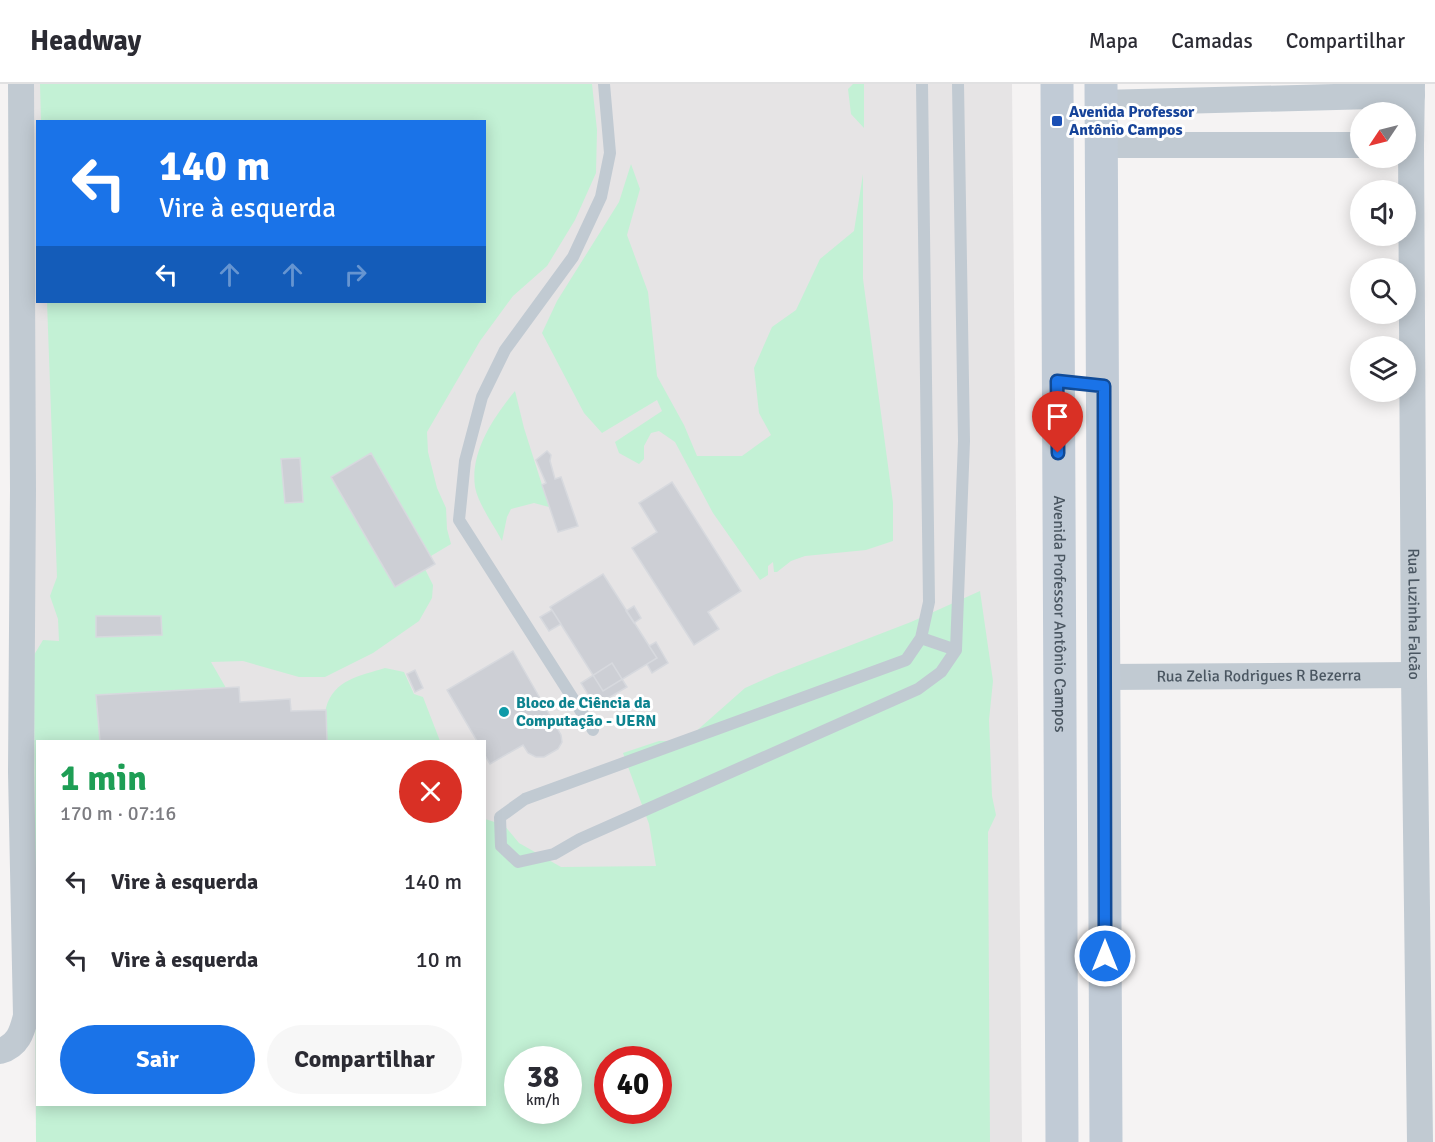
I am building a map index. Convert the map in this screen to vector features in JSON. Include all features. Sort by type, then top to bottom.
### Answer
[{"type":"street","points":[[0,1051],[13,1045],[22,1033],[26,1016],[10,772],[10,189],[21,84]]},
{"type":"street","name":"Avenida Professor Antônio Campos","points":[[1057,84],[1062,1142]]},
{"type":"street","points":[[1106,1142],[1101,93],[1412,90]]},
{"type":"street","points":[[1101,145],[1350,145]]},
{"type":"street","name":"Rua Luzinha Falcão","points":[[1408,168],[1420,1142]]},
{"type":"street","points":[[1059,318],[1101,316]]},
{"type":"street","points":[[1057,381],[1104,386]]},
{"type":"street","name":"Rua Zelia Rodrigues R Bezerra","points":[[1104,677],[1414,675]]},
{"type":"lane","points":[[593,730],[459,520],[465,461],[482,397],[505,350],[573,257],[601,197],[610,153],[604,84]]},
{"type":"lane","points":[[922,84],[929,602],[921,638],[906,660],[525,799],[500,817],[501,846],[518,862],[554,854],[580,839],[918,689],[941,672],[956,650],[964,441],[958,84]]},
{"type":"lane","points":[[921,638],[956,650]]},
{"type":"shaded area","points":[[31,84],[1012,84],[1022,1142],[36,1142]]},
{"type":"green space","points":[[40,84],[592,84],[597,130],[596,173],[575,220],[547,266],[513,296],[480,341],[427,432],[428,452],[437,488],[446,508],[447,529],[451,544],[431,556],[371,454],[331,477],[425,569],[433,585],[432,598],[419,621],[373,653],[325,677],[299,677],[243,661],[211,662],[226,688],[97,695],[100,740],[36,740],[36,1106],[486,1106],[486,819],[504,825],[519,843],[561,867],[656,866],[649,824],[623,753],[659,741],[685,741],[745,688],[911,622],[980,591],[993,681],[989,720],[992,796],[996,815],[988,832],[990,1142],[36,1142],[34,655],[43,640],[59,641],[58,619],[50,596],[57,577],[47,303],[486,303],[486,120],[41,120]],"holes":[[[300,458],[303,502],[285,503],[281,459]],[[96,616],[161,616],[161,635],[96,636]]]},
{"type":"green space","points":[[853,84],[864,84],[864,128],[851,114],[848,89]]},
{"type":"green space","points":[[631,164],[640,189],[627,235],[648,292],[657,376],[684,425],[697,456],[742,456],[771,435],[759,413],[754,368],[772,327],[796,310],[820,259],[854,231],[863,174],[863,279],[893,503],[893,541],[866,550],[805,556],[791,561],[777,572],[774,572],[773,562],[768,566],[768,575],[760,580],[713,513],[675,442],[659,431],[651,433],[644,446],[644,459],[639,464],[619,453],[615,442],[662,411],[657,400],[602,433],[584,413],[542,333],[557,301],[619,202]]},
{"type":"green space","points":[[515,391],[549,507],[534,503],[511,509],[502,541],[479,500],[474,474],[476,460],[485,435]]},
{"type":"green space","points":[[385,668],[404,672],[414,694],[423,697],[440,740],[327,740],[325,720],[330,698],[342,685],[357,677]]},
{"type":"building","points":[[547,451],[551,455],[550,461],[555,479],[561,477],[578,526],[558,532],[542,485],[546,483],[536,460]]},
{"type":"building","points":[[371,453],[435,564],[395,587],[331,477]]},
{"type":"building","points":[[300,458],[303,502],[285,503],[281,459]]},
{"type":"building","points":[[672,482],[741,591],[708,612],[719,629],[694,645],[632,548],[657,532],[639,503]]},
{"type":"building","points":[[603,574],[657,658],[603,691],[550,607]]},
{"type":"building","points":[[634,606],[641,618],[634,623],[626,611]]},
{"type":"building","points":[[552,610],[561,624],[549,631],[540,617]]},
{"type":"building","points":[[96,616],[161,616],[162,635],[96,637]]},
{"type":"building","points":[[656,642],[668,663],[652,673],[647,664],[657,658],[649,646]]},
{"type":"building","name":"Bloco de Ciência da Computação - UERN","points":[[513,651],[561,735],[562,742],[558,749],[544,757],[536,757],[528,753],[523,745],[490,764],[486,757],[486,740],[476,740],[447,690]]},
{"type":"building","points":[[612,663],[627,687],[595,706],[581,683]]},
{"type":"building","points":[[415,670],[423,688],[415,692],[407,674]]},
{"type":"building","points":[[239,687],[240,702],[290,699],[291,711],[326,710],[327,740],[100,740],[96,695]]},
{"type":"place","name":"Avenida Professor Antônio Campos","points":[[1057,121]]},
{"type":"place","name":"Bloco de Ciência da Computação - UERN","points":[[504,712]]},
{"type":"route","points":[[1058,453],[1057,381],[1104,386],[1105,956]]}]
